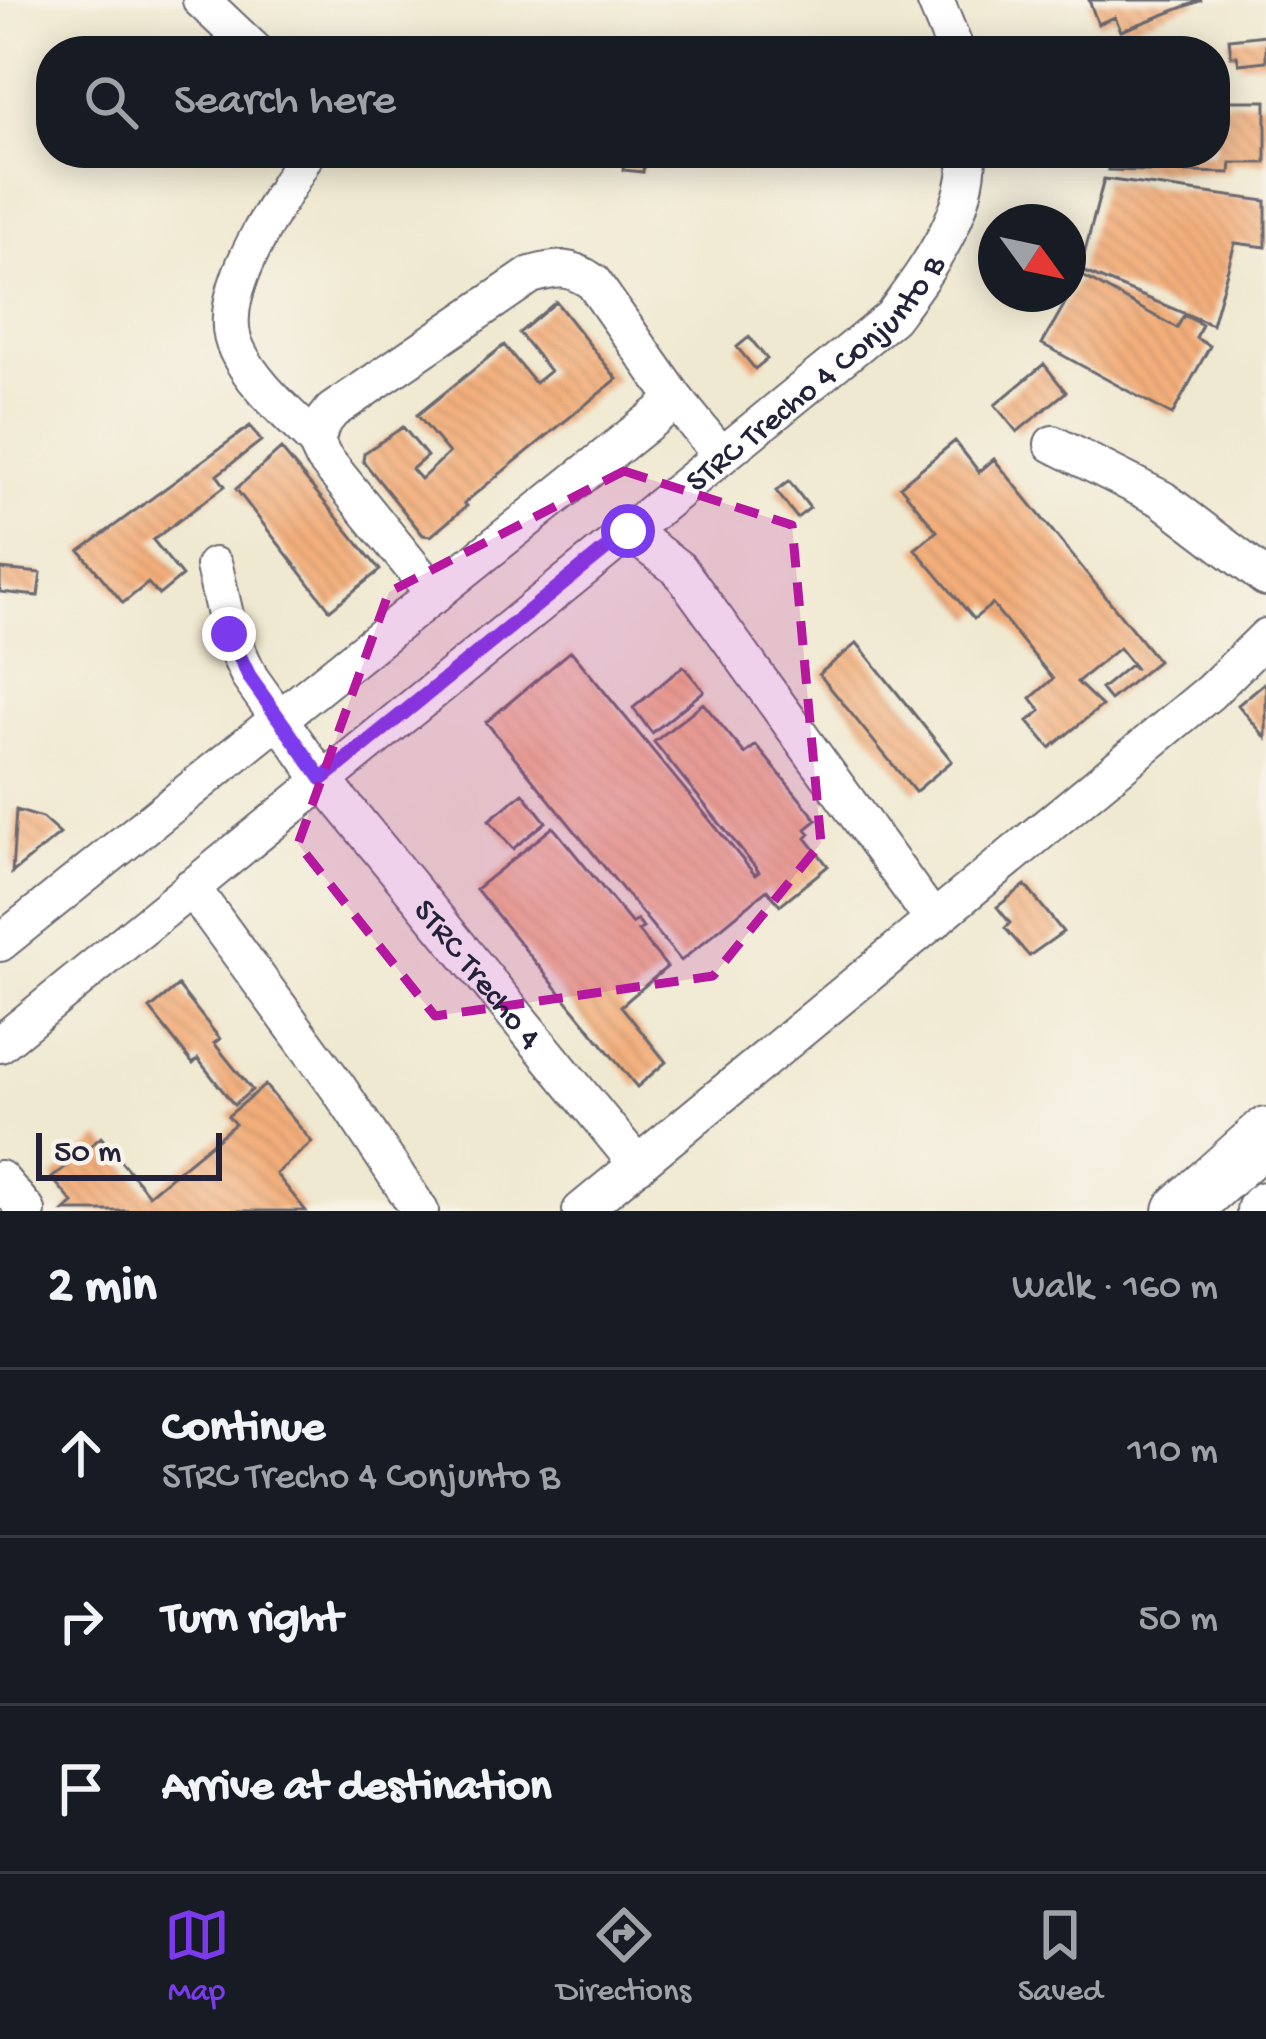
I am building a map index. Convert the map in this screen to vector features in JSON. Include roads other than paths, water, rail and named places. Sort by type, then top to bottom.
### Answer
[{"type":"highway","points":[[1181,1211],[1266,1135]]},
{"type":"street","points":[[201,0],[239,36]]},
{"type":"street","points":[[935,0],[951,36]]},
{"type":"street","points":[[298,168],[238,278],[229,312],[235,347],[258,382],[316,442],[323,457],[435,595]]},
{"type":"street","name":"STRC Trecho 4 Conjunto B","points":[[0,1044],[892,316],[941,250],[968,168]]},
{"type":"street","points":[[316,442],[321,424],[332,411],[532,275],[559,267],[575,270],[593,282],[721,455]]},
{"type":"street","points":[[0,943],[676,400]]},
{"type":"street","points":[[1053,444],[1162,499],[1266,578]]},
{"type":"street","points":[[628,531],[679,569],[934,921]]},
{"type":"street","name":"STRC Trecho 4","points":[[214,566],[229,634],[250,678],[322,779],[638,1165]]},
{"type":"street","points":[[581,1211],[1210,692],[1266,637]]},
{"type":"street","points":[[1210,692],[1266,655]]},
{"type":"street","points":[[191,887],[339,1089],[420,1211]]},
{"type":"street","points":[[0,1179],[28,1211]]}]
